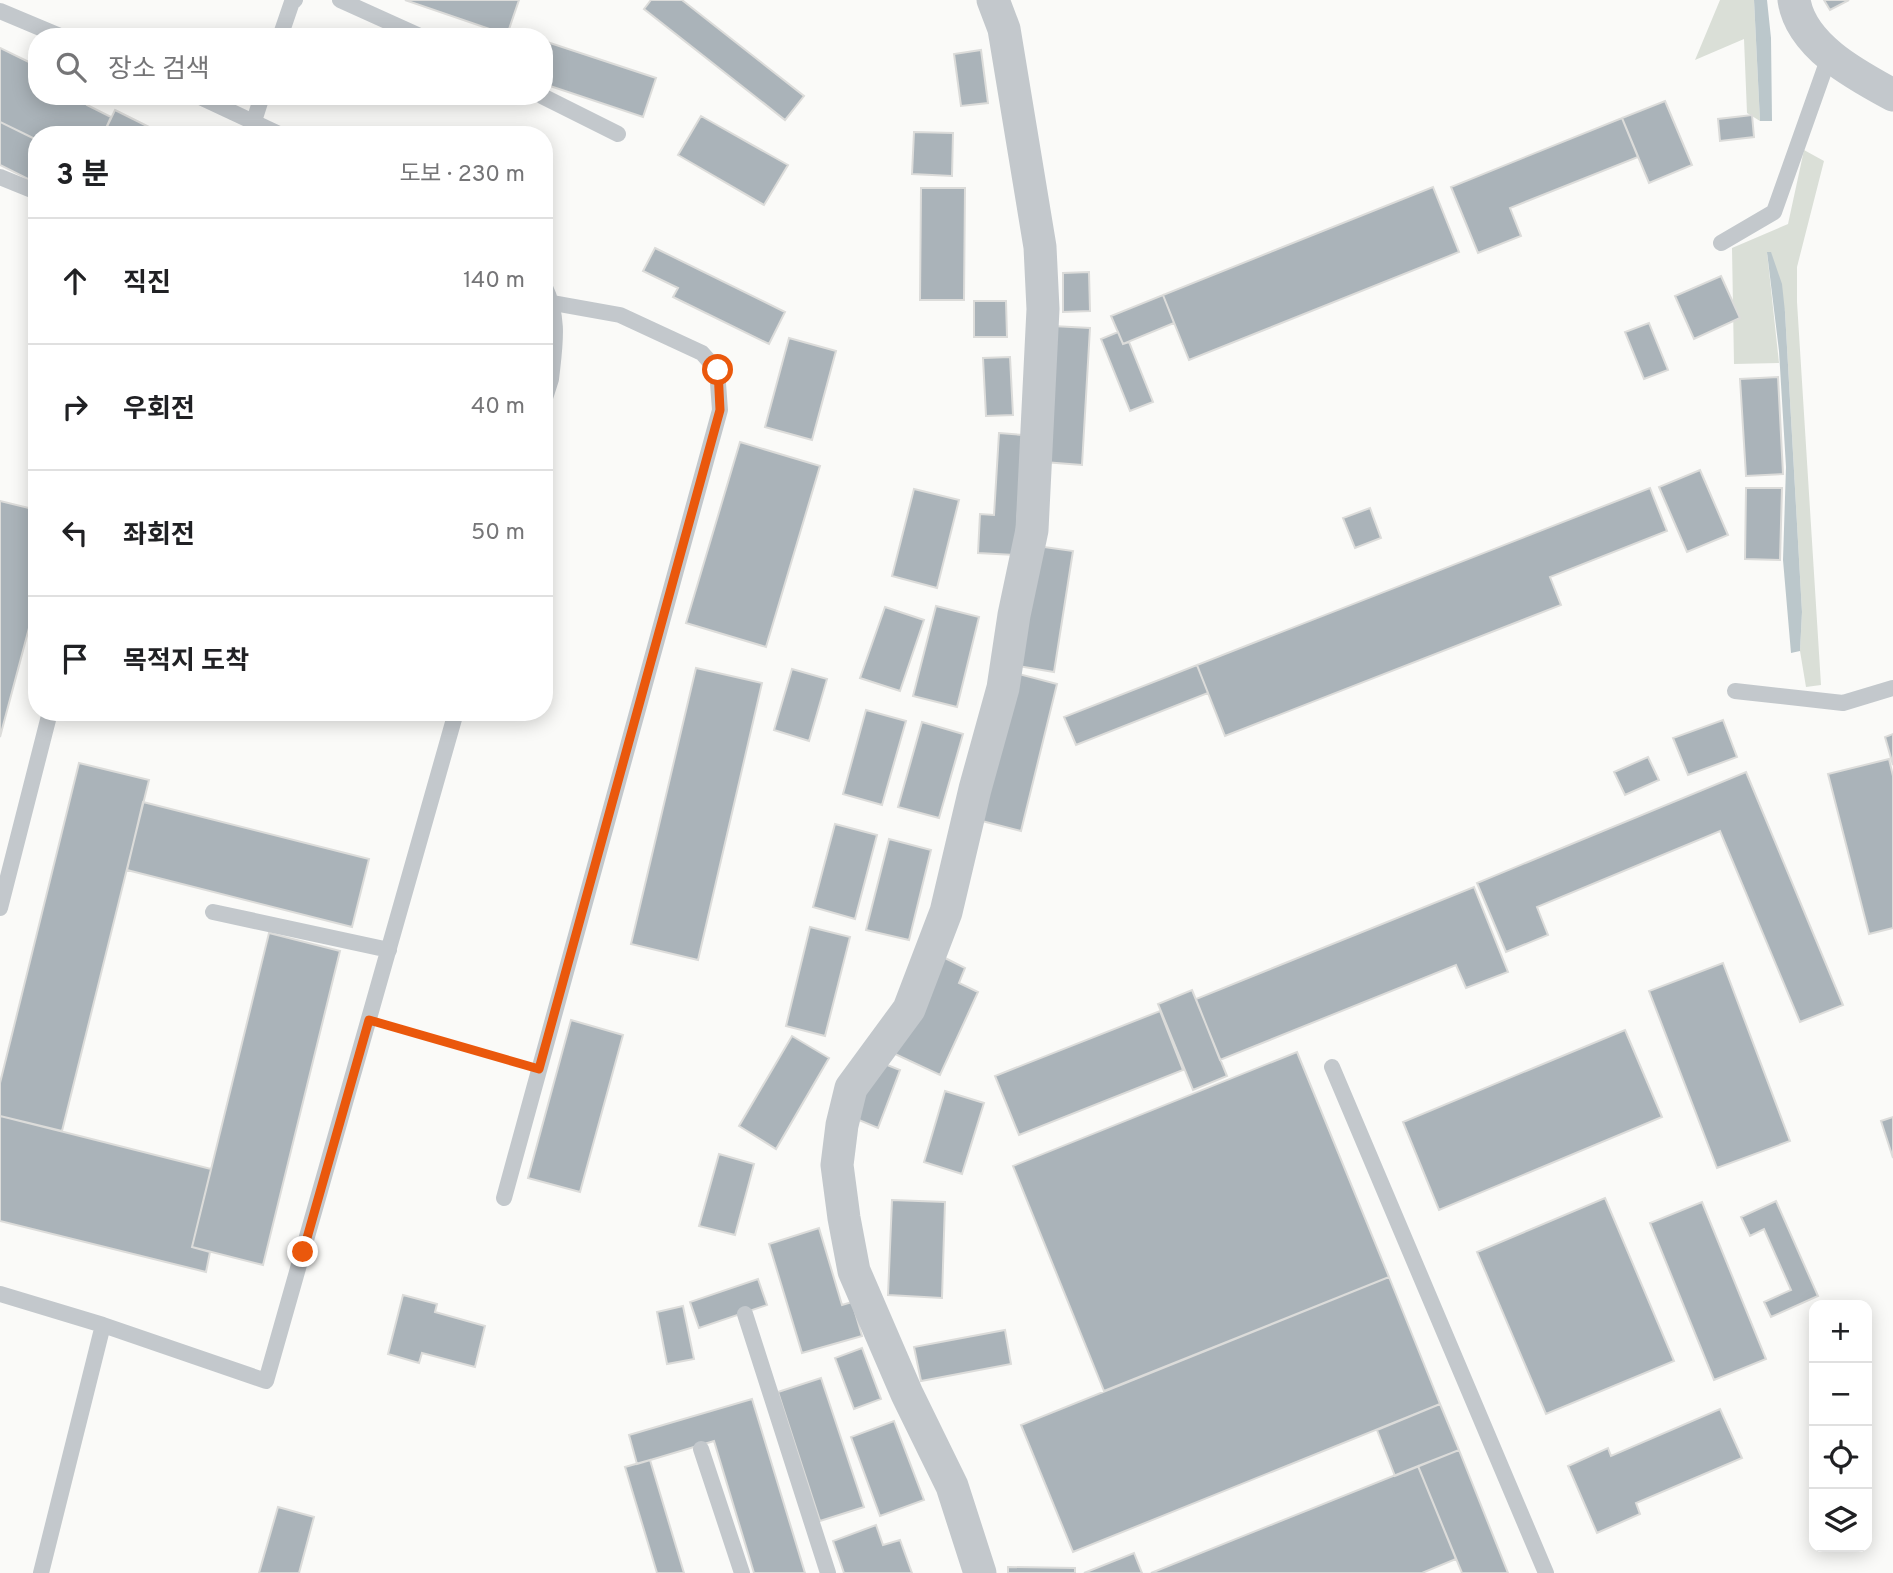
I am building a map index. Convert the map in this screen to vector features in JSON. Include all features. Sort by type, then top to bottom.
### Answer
[{"type":"street","points":[[980,1573],[952,1486],[907,1394],[854,1271],[837,1165],[842,1125],[851,1088],[909,1009],[946,912],[975,789],[1003,688],[1014,615],[1032,530],[1043,309],[1040,247],[1004,29],[993,0]]},
{"type":"street","points":[[1794,0],[1807,32],[1849,71],[1893,95]]},
{"type":"lane","points":[[283,28],[295,0]]},
{"type":"lane","points":[[340,0],[402,28]]},
{"type":"lane","points":[[0,11],[40,28]]},
{"type":"lane","points":[[1721,243],[1774,212],[1830,54]]},
{"type":"lane","points":[[553,102],[618,134]]},
{"type":"lane","points":[[218,105],[264,126]]},
{"type":"lane","points":[[254,121],[259,105]]},
{"type":"lane","points":[[0,177],[28,188]]},
{"type":"lane","points":[[504,1198],[720,410],[718,370],[702,352],[620,315],[553,303],[557,329],[553,349]]},
{"type":"lane","points":[[1735,691],[1843,703],[1893,688]]},
{"type":"lane","points":[[0,908],[48,721]]},
{"type":"lane","points":[[0,1294],[103,1325],[266,1381],[453,721]]},
{"type":"lane","points":[[213,912],[388,950]]},
{"type":"lane","points":[[1332,1067],[1546,1573]]},
{"type":"lane","points":[[746,1314],[828,1573]]},
{"type":"lane","points":[[41,1573],[103,1325]]},
{"type":"lane","points":[[701,1449],[742,1573]]},
{"type":"path","points":[[369,1020],[539,1069]]},
{"type":"shaded area","points":[[1720,0],[1754,0],[1760,121],[1747,113],[1744,39],[1695,60]]},
{"type":"shaded area","points":[[1754,0],[1767,0],[1771,38],[1772,121],[1760,121]]},
{"type":"shaded area","points":[[1804,150],[1824,161],[1797,267],[1821,685],[1806,687],[1800,651],[1802,612],[1785,312],[1767,252],[1779,363],[1734,364],[1732,248],[1788,224]]},
{"type":"shaded area","points":[[1767,252],[1771,252],[1782,284],[1785,312],[1802,612],[1800,651],[1791,653],[1783,560],[1786,467],[1779,351]]},
{"type":"building","points":[[405,0],[519,0],[509,28],[487,28]]},
{"type":"building","points":[[651,0],[682,0],[804,96],[785,120],[644,9]]},
{"type":"building","points":[[1824,0],[1849,0],[1830,10]]},
{"type":"building","points":[[553,44],[656,78],[643,117],[553,87]]},
{"type":"building","points":[[0,48],[28,62],[28,105],[87,105],[111,117],[107,126],[28,126],[28,136],[0,122]]},
{"type":"building","points":[[981,50],[988,103],[961,106],[954,54]]},
{"type":"building","points":[[1665,101],[1692,165],[1649,183],[1622,118]]},
{"type":"building","points":[[115,110],[147,126],[107,126]]},
{"type":"building","points":[[1752,115],[1754,137],[1720,141],[1718,119]]},
{"type":"building","points":[[701,116],[788,165],[764,205],[678,155]]},
{"type":"building","points":[[1622,118],[1638,157],[1510,208],[1521,236],[1478,253],[1451,187]]},
{"type":"building","points":[[0,122],[28,136],[28,179],[0,165]]},
{"type":"building","points":[[914,132],[953,133],[952,176],[912,174]]},
{"type":"building","points":[[1433,187],[1459,252],[1189,360],[1163,295]]},
{"type":"building","points":[[921,188],[965,188],[964,300],[920,300]]},
{"type":"building","points":[[655,248],[785,312],[769,344],[673,297],[678,288],[643,271]]},
{"type":"building","points":[[1089,272],[1090,311],[1063,312],[1063,273]]},
{"type":"building","points":[[1721,276],[1740,318],[1694,339],[1675,296]]},
{"type":"building","points":[[1163,295],[1174,323],[1123,344],[1111,316]]},
{"type":"building","points":[[974,301],[1006,301],[1007,337],[974,337]]},
{"type":"building","points":[[1649,323],[1668,370],[1644,379],[1625,332]]},
{"type":"building","points":[[1052,326],[1090,328],[1082,465],[1044,462]]},
{"type":"building","points":[[1118,332],[1123,344],[1129,342],[1153,402],[1130,411],[1101,339]]},
{"type":"building","points":[[789,338],[836,351],[812,440],[765,427]]},
{"type":"building","points":[[1010,357],[1013,415],[986,416],[983,358]]},
{"type":"building","points":[[1778,377],[1783,474],[1746,476],[1740,379]]},
{"type":"building","points":[[999,433],[1023,435],[1015,555],[978,553],[980,514],[994,515]]},
{"type":"building","points":[[740,442],[820,466],[766,647],[686,623]]},
{"type":"building","points":[[1700,470],[1728,535],[1687,552],[1659,487]]},
{"type":"building","points":[[1650,488],[1667,531],[1550,577],[1561,605],[1225,736],[1197,665]]},
{"type":"building","points":[[1746,488],[1782,488],[1780,560],[1745,559]]},
{"type":"building","points":[[914,489],[959,500],[937,588],[892,576]]},
{"type":"building","points":[[0,501],[28,508],[28,632],[0,737]]},
{"type":"building","points":[[1370,508],[1381,538],[1355,548],[1343,518]]},
{"type":"building","points":[[1037,546],[1073,551],[1054,672],[1018,666]]},
{"type":"building","points":[[936,606],[979,617],[957,707],[913,696]]},
{"type":"building","points":[[885,607],[924,620],[900,691],[860,678]]},
{"type":"building","points":[[1197,665],[1208,693],[1076,745],[1064,717]]},
{"type":"building","points":[[696,668],[762,683],[698,960],[631,944]]},
{"type":"building","points":[[792,669],[827,679],[809,741],[774,730]]},
{"type":"building","points":[[1015,673],[1057,684],[1021,831],[978,820]]},
{"type":"building","points":[[866,710],[906,721],[882,805],[843,794]]},
{"type":"building","points":[[1723,720],[1737,757],[1688,775],[1673,738]]},
{"type":"building","points":[[922,722],[963,734],[939,818],[898,807]]},
{"type":"building","points":[[1893,734],[1893,765],[1885,737]]},
{"type":"building","points":[[1648,757],[1659,780],[1625,795],[1614,772]]},
{"type":"building","points":[[1889,759],[1893,776],[1893,928],[1869,934],[1828,774]]},
{"type":"building","points":[[79,763],[149,780],[62,1131],[0,1116],[0,1083]]},
{"type":"building","points":[[1746,772],[1843,1005],[1800,1022],[1720,831],[1537,907],[1548,935],[1506,952],[1477,883]]},
{"type":"building","points":[[143,802],[369,859],[352,927],[127,870]]},
{"type":"building","points":[[835,824],[877,835],[855,919],[813,907]]},
{"type":"building","points":[[889,839],[931,850],[909,940],[866,930]]},
{"type":"building","points":[[1474,887],[1508,972],[1466,988],[1456,965],[1220,1060],[1196,999]]},
{"type":"building","points":[[810,927],[850,937],[825,1036],[786,1026]]},
{"type":"building","points":[[269,933],[340,951],[263,1265],[192,1247]]},
{"type":"building","points":[[941,956],[965,968],[959,983],[978,992],[940,1075],[895,1054]]},
{"type":"building","points":[[1723,963],[1790,1141],[1717,1168],[1649,991]]},
{"type":"building","points":[[1192,990],[1227,1076],[1193,1090],[1158,1004]]},
{"type":"building","points":[[1160,1011],[1183,1070],[1019,1135],[995,1076]]},
{"type":"building","points":[[571,1020],[623,1035],[580,1192],[528,1178]]},
{"type":"building","points":[[1625,1030],[1662,1117],[1439,1210],[1403,1122]]},
{"type":"building","points":[[792,1036],[829,1058],[776,1149],[739,1126]]},
{"type":"building","points":[[1297,1052],[1389,1277],[1104,1391],[1013,1166]]},
{"type":"building","points":[[877,1061],[900,1070],[878,1128],[854,1118]]},
{"type":"building","points":[[945,1091],[984,1103],[962,1174],[924,1162]]},
{"type":"building","points":[[0,1116],[211,1169],[192,1247],[210,1252],[206,1272],[0,1221]]},
{"type":"building","points":[[1893,1117],[1893,1158],[1881,1121]]},
{"type":"building","points":[[719,1154],[754,1164],[735,1235],[699,1226]]},
{"type":"building","points":[[1605,1198],[1674,1361],[1546,1414],[1477,1252]]},
{"type":"building","points":[[892,1200],[945,1202],[942,1298],[888,1295]]},
{"type":"building","points":[[1776,1201],[1818,1296],[1771,1317],[1764,1302],[1791,1290],[1764,1229],[1750,1236],[1741,1217]]},
{"type":"building","points":[[1702,1202],[1766,1359],[1714,1380],[1650,1223]]},
{"type":"building","points":[[819,1228],[842,1305],[852,1302],[862,1336],[802,1353],[769,1244]]},
{"type":"building","points":[[1389,1277],[1440,1404],[1073,1552],[1021,1425]]},
{"type":"building","points":[[758,1279],[767,1305],[699,1328],[690,1302]]},
{"type":"building","points":[[403,1295],[437,1304],[435,1312],[485,1326],[475,1367],[422,1353],[419,1363],[388,1354]]},
{"type":"building","points":[[683,1306],[694,1359],[667,1364],[657,1312]]},
{"type":"building","points":[[1005,1330],[1011,1364],[921,1381],[914,1347]]},
{"type":"building","points":[[862,1348],[881,1399],[854,1409],[835,1358]]},
{"type":"building","points":[[821,1378],[864,1507],[820,1521],[778,1392]]},
{"type":"building","points":[[752,1399],[805,1573],[754,1573],[714,1441],[637,1464],[629,1435]]},
{"type":"building","points":[[1440,1404],[1459,1450],[1395,1476],[1377,1430]]},
{"type":"building","points":[[1720,1409],[1742,1458],[1636,1503],[1640,1514],[1597,1533],[1568,1466],[1608,1448],[1611,1456]]},
{"type":"building","points":[[894,1421],[924,1500],[880,1516],[851,1437]]},
{"type":"building","points":[[1459,1450],[1508,1573],[1462,1573],[1418,1466]]},
{"type":"building","points":[[650,1460],[684,1573],[657,1573],[625,1467]]},
{"type":"building","points":[[1418,1466],[1456,1559],[1422,1573],[1151,1573]]},
{"type":"building","points":[[278,1507],[314,1517],[299,1573],[259,1573]]},
{"type":"building","points":[[876,1525],[883,1545],[900,1540],[912,1573],[844,1573],[833,1541]]},
{"type":"building","points":[[1134,1553],[1142,1573],[1084,1573]]},
{"type":"building","points":[[1008,1567],[1075,1568],[1075,1573],[1008,1573]]},
{"type":"route","points":[[303,1252],[369,1020],[539,1069],[720,410],[718,370]]}]
